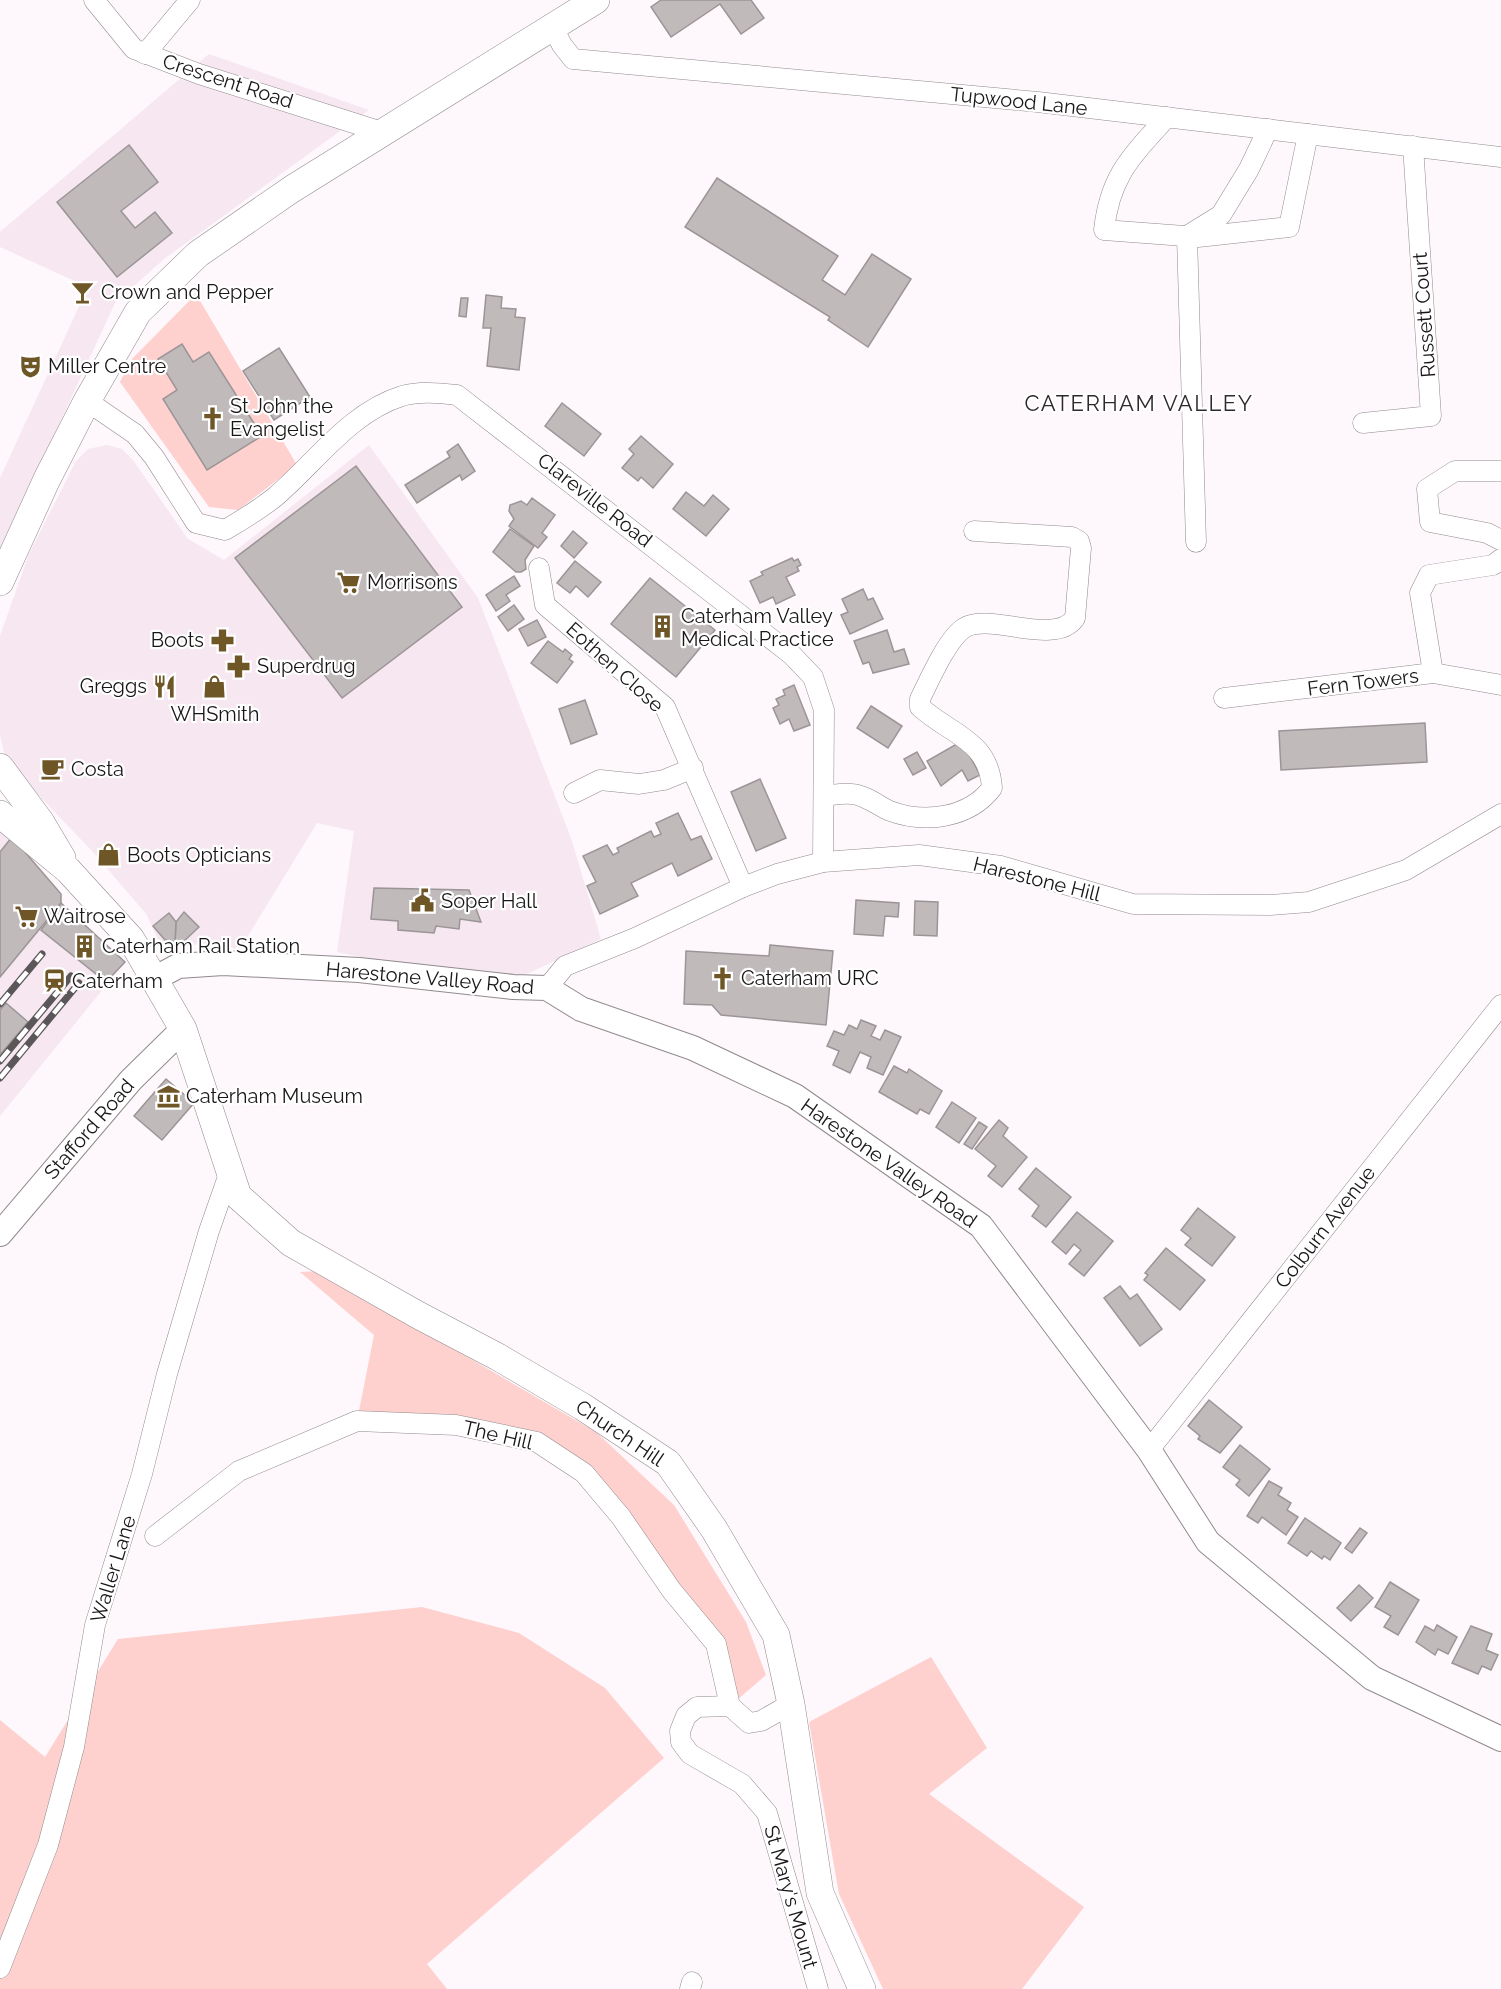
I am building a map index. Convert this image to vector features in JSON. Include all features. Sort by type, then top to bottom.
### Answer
[{"type":"main road","points":[[0,582],[47,479],[87,400],[138,312],[198,254],[292,189],[553,28],[565,17],[596,0]]},
{"type":"main road","points":[[0,767],[56,845],[68,870]]},
{"type":"main road","points":[[0,814],[68,870]]},
{"type":"main road","name":"Church Hill","points":[[68,870],[131,939],[183,1029],[238,1196],[291,1243],[418,1316],[498,1357],[583,1407],[668,1463],[714,1529],[776,1635],[791,1704],[811,1820],[820,1893],[862,1989]]},
{"type":"street","name":"Crescent Road","points":[[94,0],[134,49],[199,74],[382,132]]},
{"type":"street","points":[[145,54],[190,0]]},
{"type":"street","name":"Tupwood Lane","points":[[553,28],[573,59],[1038,102],[1501,157]]},
{"type":"street","points":[[1167,117],[1120,171],[1107,204],[1104,230],[1198,237],[1289,227],[1308,134]]},
{"type":"street","points":[[1187,236],[1221,215],[1249,169],[1268,129]]},
{"type":"street","name":"Russett Court","points":[[1363,423],[1431,416],[1413,146]]},
{"type":"street","points":[[1187,236],[1196,542]]},
{"type":"street","name":"Clareville Road","points":[[87,400],[135,434],[154,457],[196,523],[209,528],[225,530],[275,497],[326,448],[368,413],[401,396],[430,392],[457,394],[792,655],[813,677],[824,710],[823,862]]},
{"type":"street","points":[[1501,471],[1455,471],[1427,489],[1430,522],[1487,533],[1501,540]]},
{"type":"street","points":[[824,796],[854,794],[892,812],[920,818],[949,817],[984,799],[992,788],[991,769],[976,747],[929,715],[920,707],[920,699],[955,637],[964,628],[977,624],[1032,629],[1065,627],[1071,623],[1075,618],[1081,548],[1079,541],[1072,537],[974,531]]},
{"type":"street","points":[[1433,673],[1420,593],[1429,575],[1493,565],[1501,559]]},
{"type":"street","name":"Eothen Close","points":[[539,568],[545,605],[664,707],[693,768],[743,887]]},
{"type":"street","name":"Fern Towers","points":[[1224,698],[1433,673],[1501,685]]},
{"type":"street","points":[[574,793],[600,780],[639,784],[664,780],[693,768]]},
{"type":"street","name":"Harestone Hill","points":[[548,988],[565,966],[635,938],[743,887],[777,874],[823,862],[919,855],[1001,866],[1133,904],[1270,905],[1309,902],[1406,870],[1501,814]]},
{"type":"street","name":"Harestone Valley Road","points":[[154,979],[178,966],[223,963],[359,970],[502,986],[548,988],[581,1009],[693,1048],[795,1096],[981,1226],[1149,1450],[1208,1542],[1372,1678],[1501,1738]]},
{"type":"street","name":"Colburn Avenue","points":[[1149,1450],[1501,1005]]},
{"type":"street","name":"Stafford Road","points":[[0,1234],[131,1080],[183,1029]]},
{"type":"street","name":"Waller Lane","points":[[0,1968],[48,1845],[74,1747],[95,1624],[142,1474],[167,1374],[206,1242],[230,1171]]},
{"type":"street","name":"The Hill","points":[[155,1536],[238,1471],[357,1420],[456,1425],[537,1442],[584,1473],[621,1517],[672,1591],[716,1644],[730,1706]]},
{"type":"street","points":[[730,1706],[749,1723],[761,1721],[791,1704]]},
{"type":"street","name":"St Mary's Mount","points":[[730,1706],[697,1707],[686,1716],[680,1731],[681,1742],[690,1754],[742,1784],[766,1813],[818,1989]]},
{"type":"shaded area","points":[[209,54],[369,110],[164,259],[115,303],[0,552],[0,478],[88,287],[0,247],[0,232]]},
{"type":"shaded area","points":[[196,294],[297,465],[238,510],[209,507],[120,382],[131,360]]},
{"type":"shaded area","points":[[107,445],[122,449],[133,460],[188,539],[224,560],[369,445],[478,598],[571,838],[601,939],[514,980],[395,964],[337,952],[354,831],[317,823],[240,949],[201,944],[162,949],[147,915],[93,852],[6,761],[0,735],[0,636],[29,554],[76,461],[88,449]]},
{"type":"shaded area","points":[[0,827],[12,837],[61,894],[61,903],[125,962],[0,1116]]},
{"type":"shaded area","points":[[320,1271],[596,1432],[674,1505],[746,1622],[766,1675],[730,1706],[716,1644],[584,1473],[538,1442],[357,1421],[374,1335],[300,1272]]},
{"type":"shaded area","points":[[422,1607],[519,1633],[605,1688],[664,1758],[427,1964],[447,1989],[0,1989],[0,1720],[45,1757],[118,1639]]},
{"type":"shaded area","points":[[931,1657],[987,1748],[929,1794],[1084,1907],[1022,1989],[883,1989],[839,1894],[809,1722]]},
{"type":"building","points":[[661,0],[751,0],[764,18],[741,34],[720,4],[671,37],[651,7]]},
{"type":"building","points":[[129,145],[158,182],[121,211],[135,228],[155,212],[172,233],[117,277],[57,202]]},
{"type":"building","points":[[717,178],[838,256],[822,280],[845,295],[872,254],[911,279],[868,347],[828,320],[830,317],[685,227]]},
{"type":"building","points":[[486,295],[502,297],[501,308],[516,309],[515,317],[525,318],[519,370],[487,366],[491,328],[483,328]]},
{"type":"building","points":[[461,298],[468,298],[466,317],[459,316]]},
{"type":"building","name":"St John the Evangelist","points":[[182,344],[193,362],[209,352],[262,436],[207,470],[163,399],[177,390],[158,359]]},
{"type":"building","points":[[279,348],[310,397],[274,420],[243,371]]},
{"type":"building","points":[[562,403],[601,434],[584,456],[545,426]]},
{"type":"building","points":[[641,436],[673,464],[653,488],[641,477],[638,481],[622,468],[634,454],[629,449]]},
{"type":"building","points":[[458,444],[475,471],[462,480],[460,475],[417,503],[405,485],[450,457],[447,452]]},
{"type":"building","name":"Morrisons","points":[[356,466],[462,607],[342,698],[235,558]]},
{"type":"building","points":[[686,492],[704,506],[713,495],[729,509],[706,536],[673,509]]},
{"type":"building","points":[[532,498],[555,515],[542,533],[547,537],[538,548],[509,526],[514,519],[509,511],[510,505],[521,501],[527,505]]},
{"type":"building","points":[[510,529],[534,546],[525,560],[526,569],[521,572],[516,572],[493,552]]},
{"type":"building","points":[[573,531],[587,543],[574,558],[561,546]]},
{"type":"building","points":[[792,558],[794,561],[798,559],[801,565],[797,567],[799,571],[786,577],[795,595],[776,604],[773,597],[760,603],[750,581],[763,575],[761,572]]},
{"type":"building","points":[[575,561],[601,582],[588,597],[576,586],[570,593],[557,583]]},
{"type":"building","points":[[514,576],[520,586],[506,595],[510,601],[496,611],[486,595]]},
{"type":"building","name":"Caterham Valley Medical Practice","points":[[650,578],[715,630],[676,677],[611,624]]},
{"type":"building","points":[[863,589],[868,600],[873,598],[883,619],[850,634],[841,615],[848,612],[842,599]]},
{"type":"building","points":[[514,605],[524,619],[508,631],[498,617]]},
{"type":"building","points":[[537,620],[546,637],[528,646],[519,629]]},
{"type":"building","points":[[887,630],[894,652],[904,649],[909,664],[873,673],[869,662],[863,664],[854,641]]},
{"type":"building","points":[[548,641],[563,652],[565,649],[572,655],[569,659],[573,662],[557,683],[531,663]]},
{"type":"building","points":[[794,685],[810,725],[794,731],[789,719],[780,724],[773,708],[779,705],[776,699],[785,695],[783,690]]},
{"type":"building","points":[[585,700],[597,734],[571,744],[559,709]]},
{"type":"building","points":[[871,706],[902,726],[888,748],[857,728]]},
{"type":"building","points":[[1425,723],[1427,762],[1281,770],[1279,731]]},
{"type":"building","points":[[962,741],[980,775],[968,781],[962,770],[941,786],[927,761]]},
{"type":"building","points":[[917,752],[926,768],[913,775],[904,759]]},
{"type":"building","points":[[760,779],[786,838],[756,851],[731,792]]},
{"type":"building","points":[[678,813],[691,840],[701,836],[712,859],[678,876],[672,863],[631,883],[638,896],[600,914],[587,886],[596,882],[583,856],[607,845],[613,855],[619,852],[617,848],[651,831],[654,837],[661,834],[656,823]]},
{"type":"building","name":"Waitrose","points":[[12,837],[61,894],[61,903],[0,977],[0,852]]},
{"type":"building","name":"Soper Hall","points":[[374,888],[469,890],[481,922],[460,919],[459,929],[436,926],[434,933],[398,930],[398,921],[371,919]]},
{"type":"building","points":[[856,900],[899,903],[898,917],[885,916],[883,936],[854,934]]},
{"type":"building","points":[[915,901],[938,902],[937,936],[914,935]]},
{"type":"building","name":"Caterham Rail Station","points":[[61,903],[125,962],[106,982],[41,930]]},
{"type":"building","points":[[184,912],[199,927],[182,943],[175,942],[176,922]]},
{"type":"building","points":[[169,913],[176,922],[175,942],[165,940],[153,926]]},
{"type":"building","points":[[770,945],[833,951],[826,1025],[721,1015],[712,1005],[684,1004],[686,951],[769,956]]},
{"type":"building","points":[[6,1003],[28,1022],[0,1055],[0,1010]]},
{"type":"building","points":[[861,1020],[876,1026],[871,1036],[880,1040],[885,1030],[901,1037],[883,1075],[867,1068],[871,1057],[860,1052],[850,1073],[833,1065],[839,1051],[827,1046],[834,1031],[844,1035],[849,1025],[857,1029]]},
{"type":"building","points":[[894,1066],[907,1073],[909,1069],[942,1091],[929,1114],[920,1109],[917,1114],[879,1092]]},
{"type":"building","points":[[166,1079],[194,1103],[162,1140],[134,1116]]},
{"type":"building","points":[[952,1102],[976,1118],[959,1143],[936,1127]]},
{"type":"building","points":[[999,1120],[1008,1128],[1003,1136],[1027,1157],[1002,1187],[988,1176],[996,1166],[975,1149]]},
{"type":"building","points":[[979,1122],[987,1127],[972,1149],[964,1144]]},
{"type":"building","points":[[1036,1168],[1071,1197],[1046,1227],[1032,1216],[1039,1206],[1019,1189]]},
{"type":"building","points":[[1198,1208],[1235,1237],[1212,1266],[1185,1245],[1191,1238],[1181,1230]]},
{"type":"building","points":[[1077,1212],[1113,1241],[1084,1276],[1069,1264],[1081,1250],[1074,1244],[1066,1254],[1052,1242]]},
{"type":"building","points":[[1166,1248],[1205,1280],[1180,1310],[1144,1280],[1148,1275],[1145,1273]]},
{"type":"building","points":[[1120,1286],[1130,1299],[1137,1294],[1162,1329],[1140,1346],[1104,1298]]},
{"type":"building","points":[[1209,1400],[1242,1427],[1220,1453],[1198,1439],[1200,1436],[1188,1426]]},
{"type":"building","points":[[1240,1445],[1270,1469],[1249,1496],[1236,1485],[1240,1480],[1223,1467]]},
{"type":"building","points":[[1269,1481],[1282,1488],[1278,1495],[1291,1503],[1287,1510],[1298,1517],[1286,1535],[1262,1517],[1258,1523],[1247,1516]]},
{"type":"building","points":[[1305,1518],[1341,1543],[1330,1560],[1324,1556],[1322,1559],[1311,1551],[1307,1556],[1288,1543]]},
{"type":"building","points":[[1360,1528],[1367,1533],[1352,1553],[1345,1548]]},
{"type":"building","points":[[1390,1582],[1419,1600],[1398,1635],[1384,1627],[1391,1616],[1375,1607]]},
{"type":"building","points":[[1359,1585],[1373,1598],[1351,1621],[1337,1608]]},
{"type":"building","points":[[1437,1625],[1457,1637],[1448,1654],[1438,1649],[1435,1655],[1416,1642],[1425,1626],[1434,1631]]},
{"type":"building","points":[[1471,1626],[1492,1634],[1486,1650],[1498,1655],[1491,1670],[1482,1666],[1478,1674],[1452,1663]]},
{"type":"railway","points":[[0,1004],[42,954]]},
{"type":"railway","points":[[0,1061],[71,976]]},
{"type":"railway","points":[[0,1078],[79,983]]},
{"type":"place","name":"Crown and Pepper","points":[[83,292]]},
{"type":"place","name":"Miller Centre","points":[[30,366]]},
{"type":"place","name":"St John the Evangelist","points":[[212,418]]},
{"type":"place","name":"Morrisons","points":[[349,582]]},
{"type":"place","name":"Caterham Valley Medical Practice","points":[[663,627]]},
{"type":"place","name":"Boots","points":[[222,640]]},
{"type":"place","name":"Superdrug","points":[[239,666]]},
{"type":"place","name":"Greggs","points":[[165,686]]},
{"type":"place","name":"WHSmith","points":[[215,687]]},
{"type":"place","name":"Costa","points":[[53,769]]},
{"type":"place","name":"Boots Opticians","points":[[109,855]]},
{"type":"place","name":"Soper Hall","points":[[423,901]]},
{"type":"place","name":"Waitrose","points":[[26,916]]},
{"type":"place","name":"Caterham Rail Station","points":[[84,946]]},
{"type":"place","name":"Caterham URC","points":[[723,978]]},
{"type":"place","name":"Caterham","points":[[54,981]]},
{"type":"place","name":"Caterham Museum","points":[[168,1096]]},
{"type":"district","name":"CATERHAM VALLEY","points":[[1139,403]]}]
